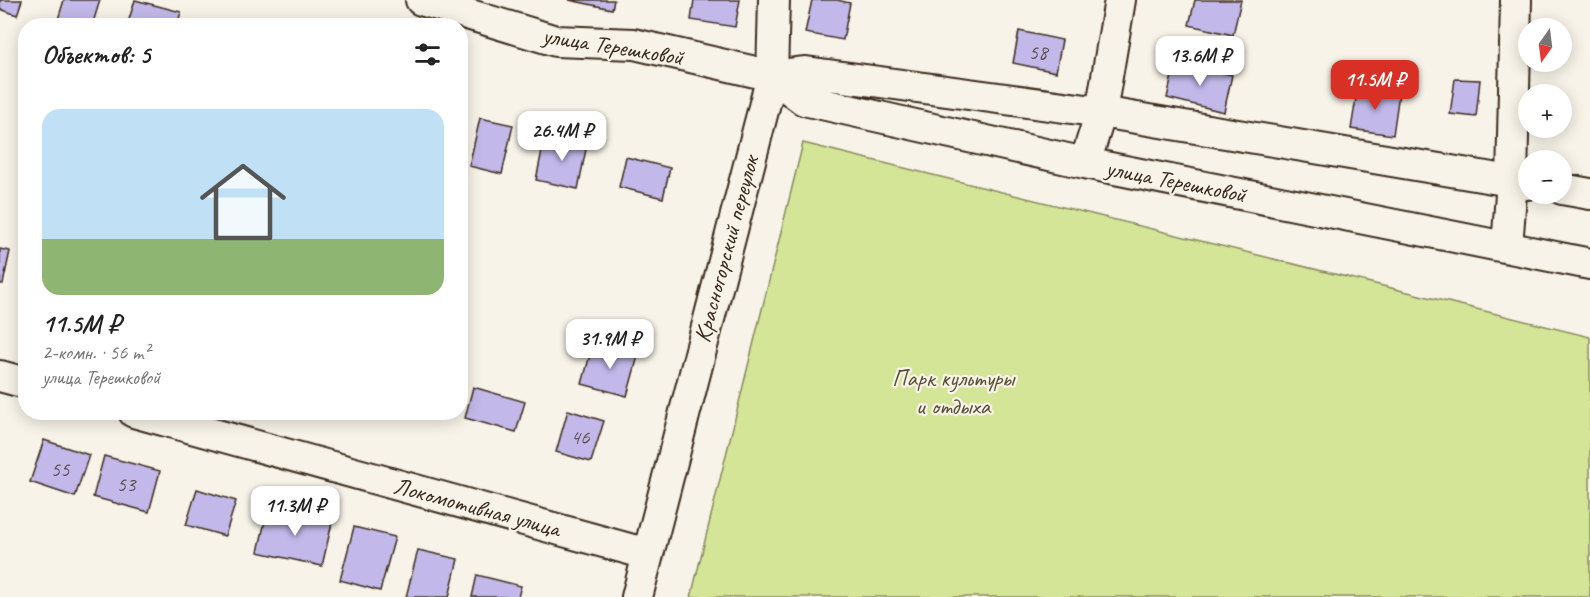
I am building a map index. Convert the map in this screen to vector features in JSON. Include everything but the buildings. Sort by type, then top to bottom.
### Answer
[{"type":"street","name":"улица Терешковой","points":[[421,0],[556,41],[634,44],[772,76],[806,72],[1101,112],[1518,183]]},
{"type":"street","name":"Красногорский переулок","points":[[637,597],[646,554],[772,76],[774,0]]},
{"type":"street","points":[[1085,163],[1101,112],[1120,0]]},
{"type":"street","points":[[1516,0],[1519,150]]},
{"type":"street","name":"улица Терешковой","points":[[772,76],[804,100],[1085,163],[1590,264]]},
{"type":"street","points":[[1572,191],[1590,194]]},
{"type":"street","points":[[1507,247],[1518,193]]},
{"type":"street","points":[[0,376],[18,380]]},
{"type":"street","name":"Локомотивная улица","points":[[163,420],[646,554]]},
{"type":"green space","name":"Парк культуры и отдыха","points":[[803,143],[1590,337],[1590,597],[691,597]]}]
